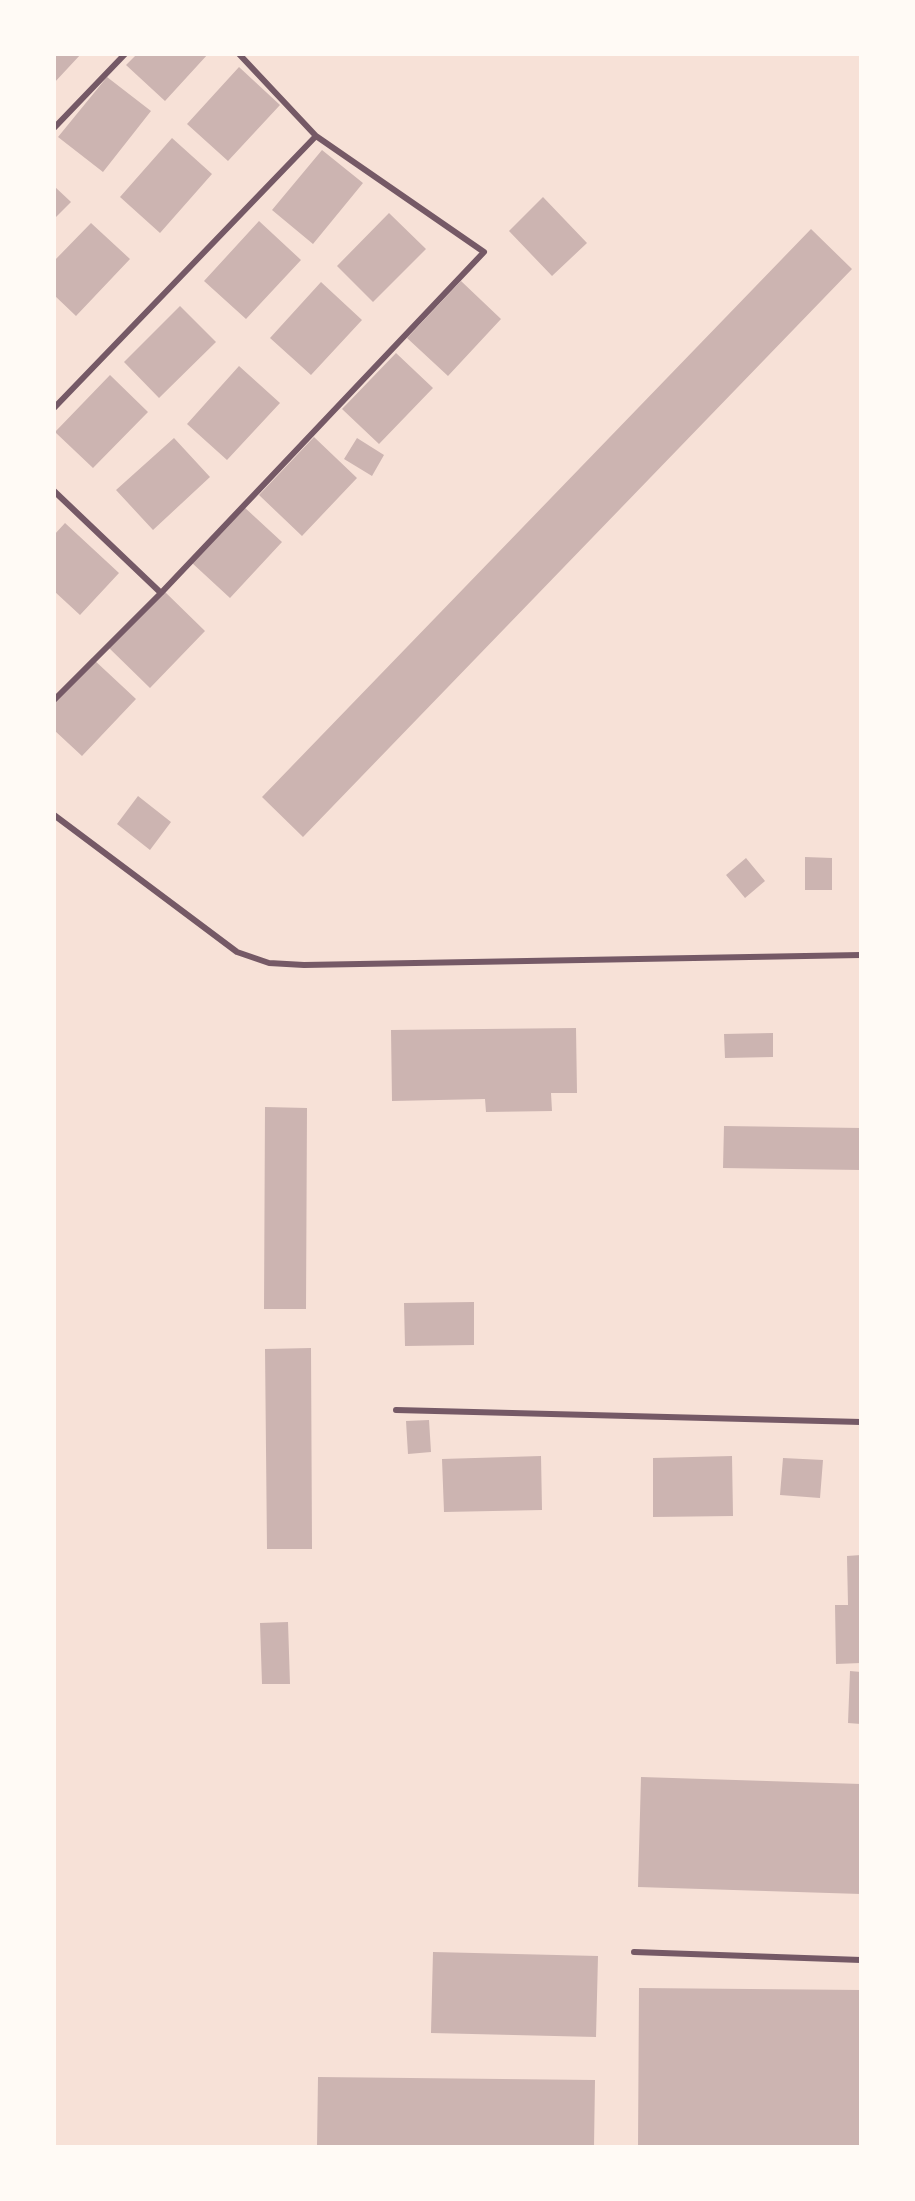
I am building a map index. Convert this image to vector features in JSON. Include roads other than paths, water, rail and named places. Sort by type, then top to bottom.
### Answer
[{"type":"street","points":[[54,128],[125,54]]},
{"type":"street","points":[[54,700],[161,593],[484,252],[315,136],[239,54]]},
{"type":"street","points":[[54,408],[315,136]]},
{"type":"street","points":[[54,491],[161,593]]},
{"type":"street","points":[[54,815],[237,952],[270,963],[304,966],[861,955]]},
{"type":"street","points":[[396,1410],[861,1422]]},
{"type":"street","points":[[634,1952],[861,1960]]}]
